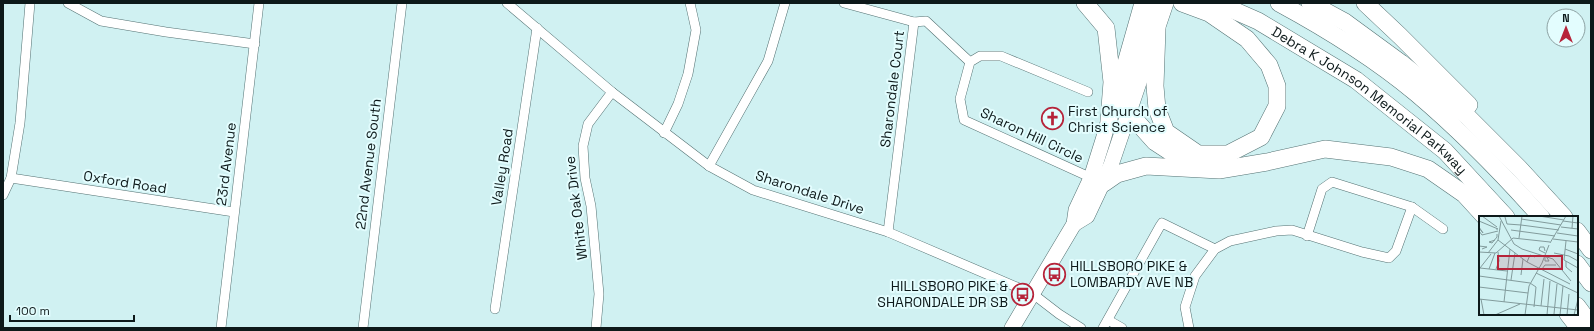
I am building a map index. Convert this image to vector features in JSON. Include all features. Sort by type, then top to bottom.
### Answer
[{"type":"highway","points":[[1085,3],[1106,28],[1112,82],[1109,120]]},
{"type":"highway","points":[[1153,10],[1157,109],[1166,132],[1198,154],[1228,154],[1260,137],[1277,106],[1277,86],[1270,65],[1248,39],[1209,13],[1182,3]]},
{"type":"highway","name":"Debra K Johnson Memorial Parkway","points":[[1218,3],[1258,21],[1356,80],[1445,151],[1505,216]]},
{"type":"highway","name":"Debra K Johnson Memorial Parkway","points":[[1279,3],[1356,49],[1415,92],[1460,132],[1504,176],[1540,216]]},
{"type":"highway","points":[[1310,3],[1344,22],[1395,58],[1467,116],[1564,216]]},
{"type":"highway","points":[[1365,3],[1400,36],[1514,151],[1564,216]]},
{"type":"highway","points":[[1153,10],[1126,101],[1129,113],[1155,142],[1181,159],[1204,169]]},
{"type":"highway","points":[[1097,181],[1146,166],[1219,170],[1268,162],[1325,149],[1391,157],[1428,169],[1464,194],[1485,216]]},
{"type":"highway","points":[[1578,232],[1591,250]]},
{"type":"highway","points":[[1578,265],[1591,283]]},
{"type":"highway","points":[[1578,307],[1591,325]]},
{"type":"highway","points":[[1569,315],[1579,328]]},
{"type":"main road","points":[[1012,328],[1074,224],[1087,216],[1097,181],[1109,120],[1153,10]]},
{"type":"main road","points":[[1097,181],[1129,113]]},
{"type":"street","points":[[3,195],[11,178],[20,123],[30,3]]},
{"type":"street","points":[[68,3],[102,21],[151,30],[255,44]]},
{"type":"street","name":"23rd Avenue","points":[[221,328],[259,3]]},
{"type":"street","name":"22nd Avenue South","points":[[362,328],[402,3]]},
{"type":"street","name":"Sharondale Drive","points":[[507,3],[612,92],[709,166],[753,190],[888,232],[1033,294],[1059,314],[1081,328]]},
{"type":"street","points":[[664,133],[678,104],[688,74],[696,30],[690,3]]},
{"type":"street","points":[[709,166],[768,61],[785,3]]},
{"type":"street","name":"Sharondale Court","points":[[844,3],[914,22],[888,232]]},
{"type":"street","points":[[914,22],[926,21],[970,62],[980,56],[1000,56],[1088,92]]},
{"type":"street","name":"Valley Road","points":[[495,310],[537,28]]},
{"type":"street","name":"Sharon Hill Circle","points":[[970,62],[960,99],[964,120],[1097,181]]},
{"type":"street","name":"White Oak Drive","points":[[596,328],[599,294],[591,206],[585,178],[583,146],[588,124],[612,92]]},
{"type":"street","name":"Oxford Road","points":[[11,178],[234,212]]},
{"type":"street","points":[[1307,236],[1322,189],[1332,182],[1412,207],[1443,229]]},
{"type":"street","points":[[1188,328],[1185,307],[1194,276],[1215,250],[1230,241],[1276,231],[1292,230],[1307,236],[1389,258],[1396,251],[1412,207]]},
{"type":"street","points":[[1122,328],[1106,324],[1162,224],[1215,250]]},
{"type":"place","name":"First Church of Christ Science","points":[[1053,119]]},
{"type":"place","name":"HILLSBORO PIKE & LOMBARDY AVE NB","points":[[1055,274]]},
{"type":"place","name":"HILLSBORO PIKE & SHARONDALE DR SB","points":[[1023,294]]}]
